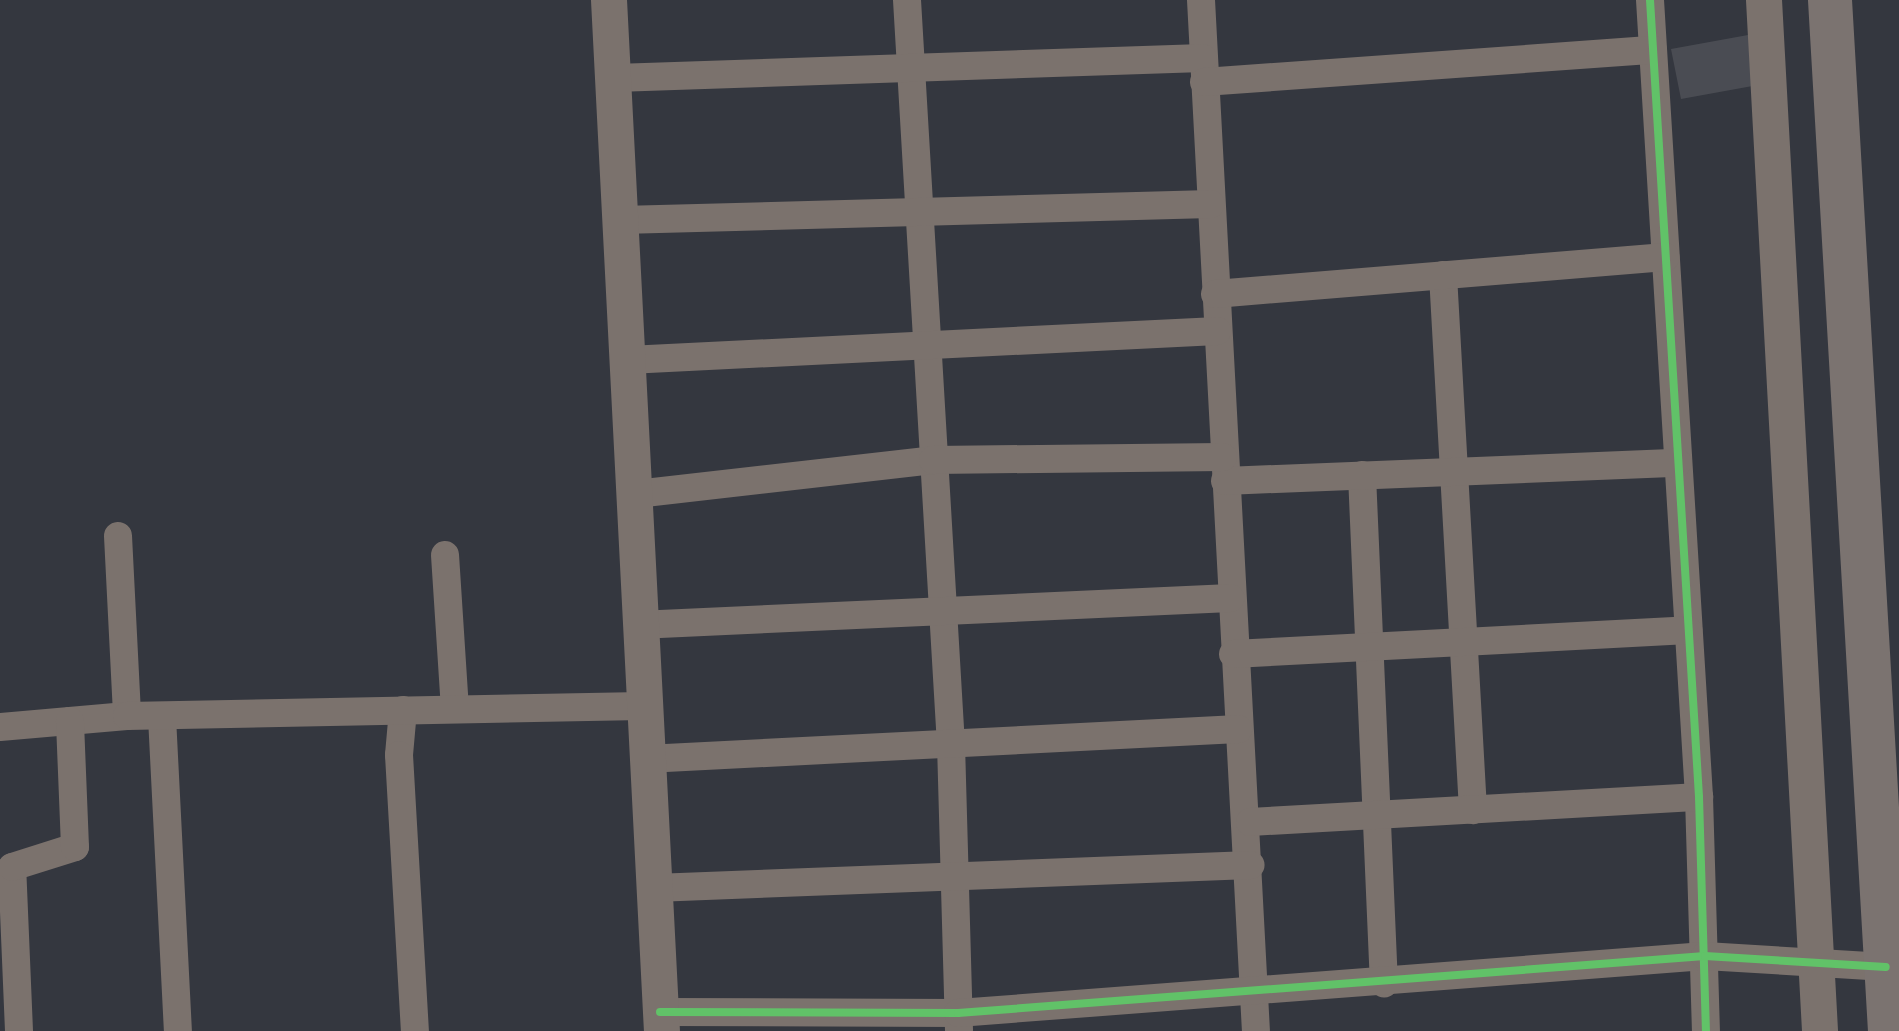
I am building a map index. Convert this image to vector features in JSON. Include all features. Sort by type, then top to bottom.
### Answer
[{"type":"main road","points":[[1830,0],[1890,1031]]},
{"type":"street","points":[[609,0],[636,494],[642,706],[661,1022],[958,1022],[1705,956],[1886,967]]},
{"type":"street","points":[[907,0],[951,744],[958,1022]]},
{"type":"street","points":[[1201,0],[1233,654],[1238,729],[1250,822],[1256,1031]]},
{"type":"street","points":[[1650,0],[1699,797],[1706,1031]]},
{"type":"street","points":[[1764,0],[1820,1031]]},
{"type":"street","points":[[615,78],[911,71],[1204,70],[1653,50]]},
{"type":"street","points":[[621,220],[1211,204]]},
{"type":"street","points":[[1215,294],[1665,257]]},
{"type":"street","points":[[1443,275],[1451,468],[1473,810]]},
{"type":"street","points":[[628,360],[1217,331]]},
{"type":"street","points":[[636,494],[933,460],[1362,475],[1451,468],[1678,463]]},
{"type":"street","points":[[1362,475],[1372,647],[1384,984]]},
{"type":"street","points":[[118,536],[127,716]]},
{"type":"street","points":[[445,555],[455,709]]},
{"type":"street","points":[[638,625],[942,608],[1230,598]]},
{"type":"street","points":[[1233,654],[1688,630]]},
{"type":"street","points":[[0,727],[127,716],[642,706]]},
{"type":"street","points":[[403,710],[399,755],[415,1031]]},
{"type":"street","points":[[162,717],[178,1031]]},
{"type":"street","points":[[19,1031],[12,867],[75,847],[70,721]]},
{"type":"street","points":[[646,759],[1238,729]]},
{"type":"street","points":[[1250,822],[1699,797]]},
{"type":"street","points":[[654,888],[954,874],[1251,865]]},
{"type":"building","points":[[1759,33],[1769,83],[1681,99],[1671,49]]},
{"type":"cycle path","points":[[1650,0],[1699,797],[1706,1031]]},
{"type":"cycle path","points":[[660,1012],[958,1013],[1705,956],[1886,967]]}]
